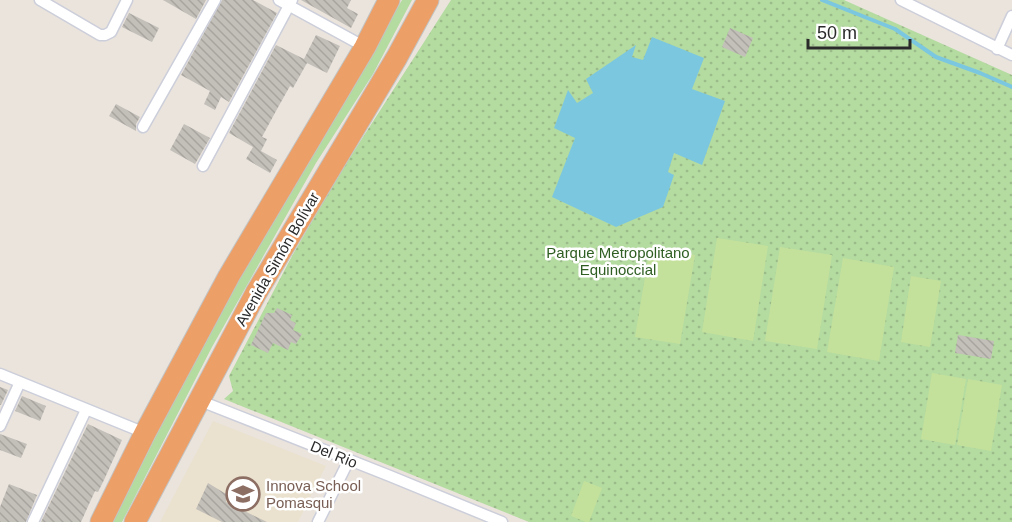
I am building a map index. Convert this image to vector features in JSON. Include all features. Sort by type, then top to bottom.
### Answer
[{"type":"highway","points":[[101,522],[145,433],[229,276],[365,47],[389,0]]},
{"type":"highway","name":"Avenida Simón Bolívar","points":[[135,522],[256,293],[391,67],[428,0]]},
{"type":"street","points":[[40,0],[100,35],[105,35],[111,32],[128,0]]},
{"type":"street","points":[[143,127],[215,0]]},
{"type":"street","points":[[901,0],[1012,55]]},
{"type":"street","points":[[203,166],[287,2],[365,47]]},
{"type":"street","points":[[997,48],[1012,16]]},
{"type":"street","points":[[0,374],[145,433]]},
{"type":"street","points":[[0,426],[20,382]]},
{"type":"street","name":"Del Rio","points":[[198,400],[502,522]]},
{"type":"street","points":[[33,522],[86,410]]},
{"type":"street","points":[[318,522],[349,460]]},
{"type":"shaded area","name":"Innova School Pomasqui","points":[[213,421],[326,466],[298,522],[160,522]]},
{"type":"green space","points":[[402,0],[412,0],[373,74],[316,163],[212,347],[122,522],[113,522],[180,388],[228,300]]},
{"type":"green space","name":"Parque Metropolitano Equinoccial","points":[[451,0],[844,0],[1012,75],[1012,522],[529,522],[224,399],[233,391],[229,376],[292,256],[338,176]]},
{"type":"green space","points":[[717,238],[768,246],[753,341],[702,332]]},
{"type":"green space","points":[[650,247],[695,255],[680,344],[635,337]]},
{"type":"green space","points":[[780,247],[832,255],[817,349],[765,341]]},
{"type":"green space","points":[[843,258],[894,267],[879,361],[827,352]]},
{"type":"green space","points":[[911,276],[941,281],[930,347],[901,342]]},
{"type":"green space","points":[[932,373],[966,379],[955,445],[921,439]]},
{"type":"green space","points":[[968,379],[1002,385],[991,451],[957,445]]},
{"type":"green space","points":[[584,481],[602,488],[589,522],[571,516]]},
{"type":"water","points":[[652,37],[704,58],[692,89],[725,101],[702,165],[674,153],[668,172],[674,175],[663,207],[616,227],[552,197],[575,138],[554,128],[568,90],[577,103],[593,93],[586,79],[636,45],[632,57],[643,60]]},
{"type":"building","points":[[163,0],[206,0],[196,19]]},
{"type":"building","points":[[222,0],[253,0],[277,13],[229,102],[221,97],[215,110],[204,104],[210,91],[181,75]]},
{"type":"building","points":[[301,0],[351,0],[347,8],[358,14],[351,28]]},
{"type":"building","points":[[129,13],[159,28],[152,42],[122,27]]},
{"type":"building","points":[[730,28],[753,38],[745,57],[722,47]]},
{"type":"building","points":[[316,35],[340,46],[327,73],[307,63],[293,88],[290,86],[276,111],[262,137],[267,139],[261,151],[277,160],[270,173],[246,159],[253,147],[229,133],[276,45],[304,59]]},
{"type":"building","points":[[116,104],[140,117],[136,124],[136,131],[109,116]]},
{"type":"building","points":[[184,124],[210,138],[195,164],[170,150]]},
{"type":"building","points":[[277,308],[292,315],[290,320],[296,323],[293,330],[302,334],[296,344],[291,342],[288,350],[273,343],[268,353],[251,345],[266,313],[274,313]]},
{"type":"building","points":[[958,335],[994,341],[991,359],[955,353]]},
{"type":"building","points":[[0,387],[8,390],[1,405],[0,405]]},
{"type":"building","points":[[22,396],[46,406],[40,421],[15,411]]},
{"type":"building","points":[[88,424],[122,440],[104,480],[98,492],[95,491],[81,522],[41,522]]},
{"type":"building","points":[[0,434],[27,444],[21,458],[0,450]]},
{"type":"building","points":[[208,483],[226,494],[226,502],[267,522],[222,522],[196,509]]},
{"type":"building","points":[[9,484],[37,495],[26,522],[0,522],[0,507]]},
{"type":"waterway","points":[[822,0],[895,29],[936,57],[1012,87]]},
{"type":"place","name":"Innova School Pomasqui","points":[[243,494]]}]
